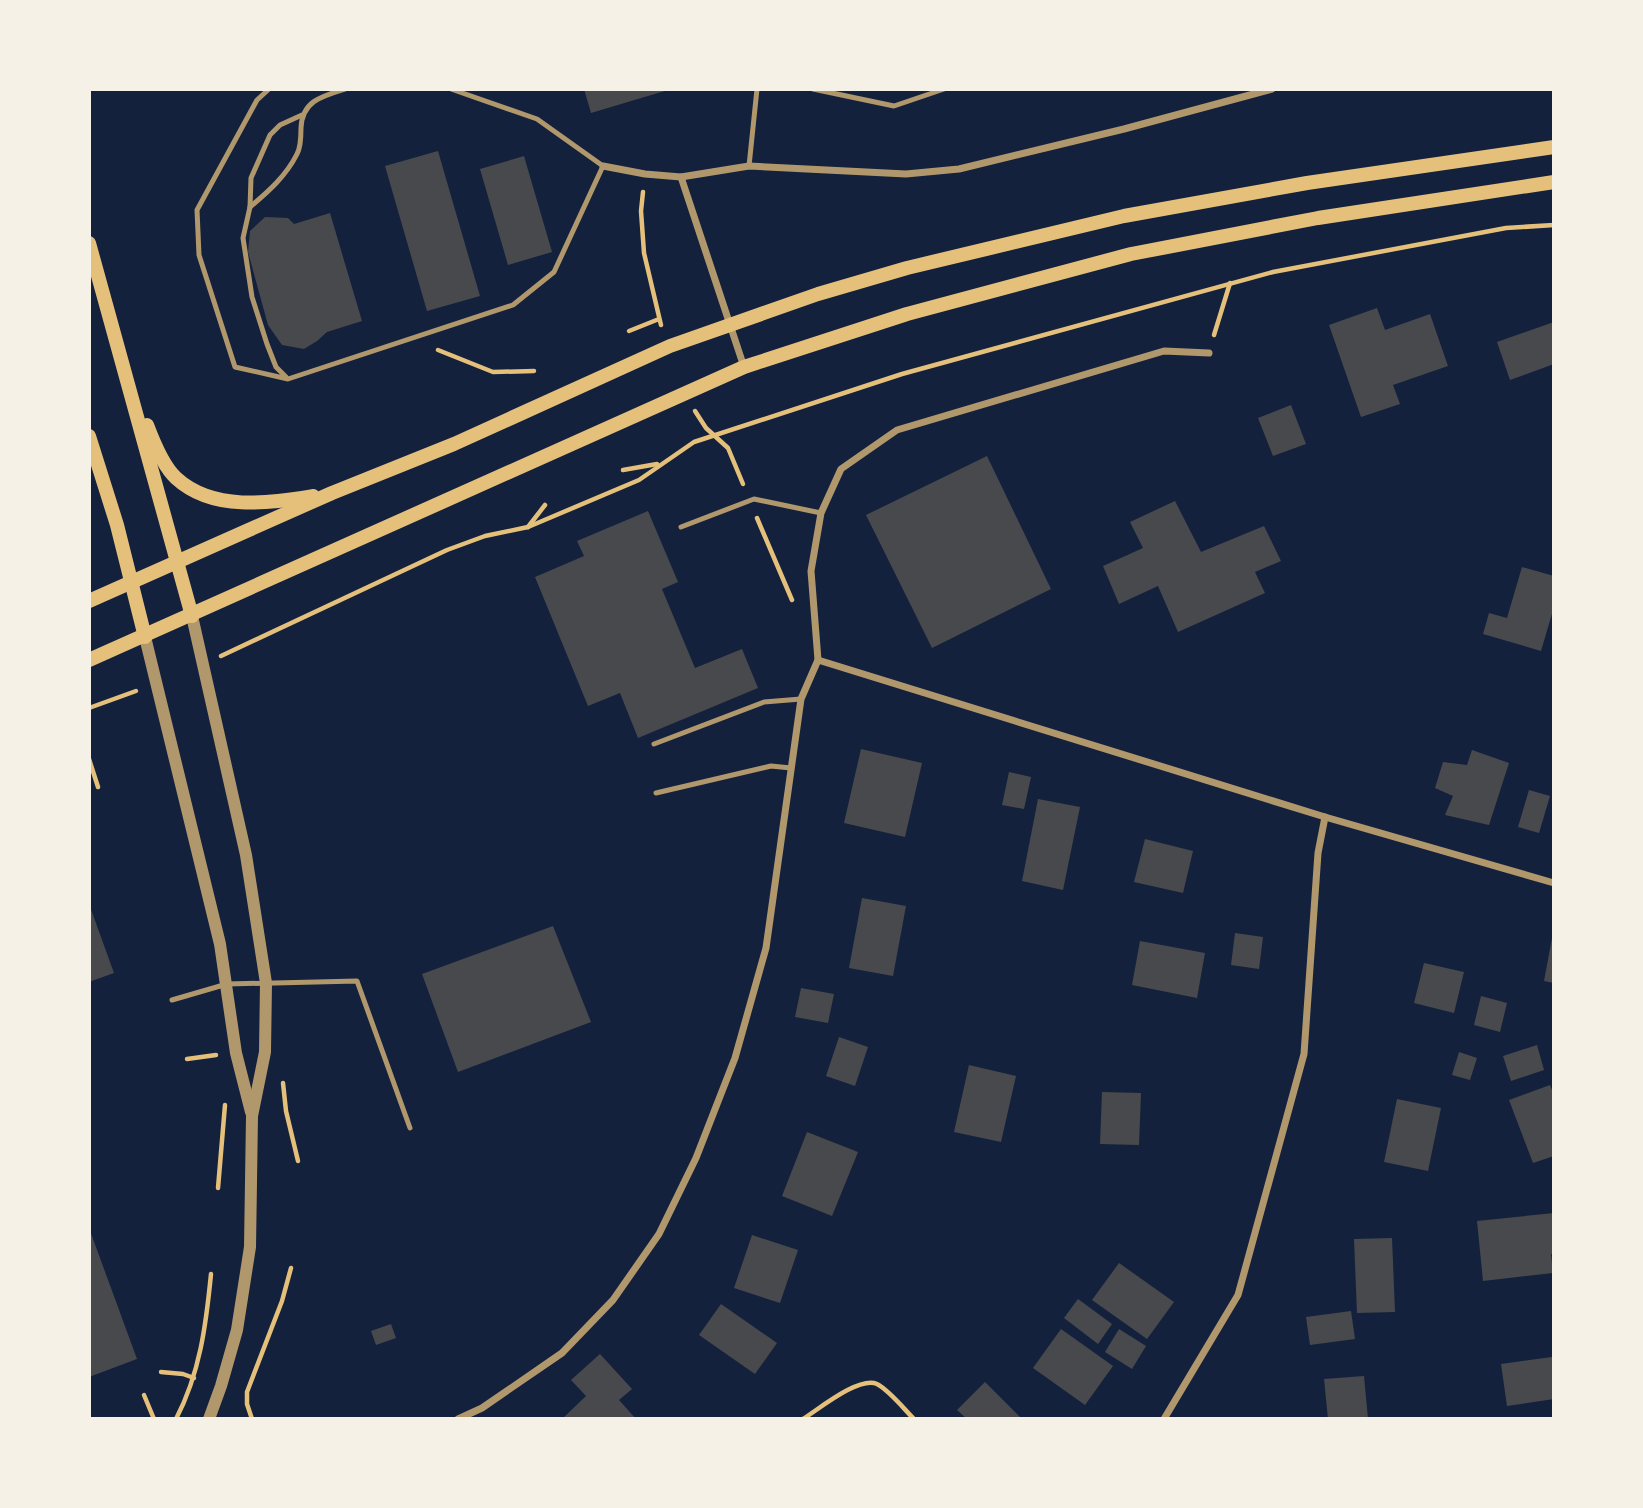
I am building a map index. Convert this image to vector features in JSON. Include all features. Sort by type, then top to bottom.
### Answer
[{"type":"main road","points":[[89,601],[131,580],[332,493],[454,444],[670,346],[729,324],[907,268],[1124,216],[1307,183],[1554,147]]},
{"type":"main road","points":[[89,660],[192,616],[687,390],[744,367],[907,313],[1131,254],[1318,218],[1554,183]]},
{"type":"main road","points":[[89,243],[192,616]]},
{"type":"main road","points":[[121,359],[155,444],[175,478],[201,493],[233,502],[275,502],[332,493]]},
{"type":"main road","points":[[89,436],[145,637]]},
{"type":"street","points":[[603,166],[681,177],[749,166],[906,174],[959,169],[1124,130],[1272,89]]},
{"type":"street","points":[[681,177],[744,367]]},
{"type":"street","points":[[458,1419],[482,1408],[562,1353],[612,1300],[659,1234],[696,1158],[738,1046],[766,948],[801,699],[818,660],[811,571],[821,513],[841,469],[897,430],[1164,351],[1209,353]]},
{"type":"street","points":[[192,616],[246,855],[266,982],[265,1052],[252,1116],[250,1247],[237,1330],[209,1419]]},
{"type":"street","points":[[145,637],[214,917],[227,984],[236,1053],[252,1116]]},
{"type":"street","points":[[818,660],[1325,817],[1554,883]]},
{"type":"street","points":[[1164,1419],[1238,1295],[1304,1054],[1318,853],[1325,817]]},
{"type":"lane","points":[[269,89],[257,100],[197,210],[199,255],[235,367],[288,379],[513,305],[554,272],[603,166],[537,119],[451,89]]},
{"type":"lane","points":[[288,379],[276,367],[252,297],[243,238],[250,206],[251,178],[270,135],[280,125],[302,115],[311,103],[345,89]]},
{"type":"lane","points":[[749,166],[757,89]]},
{"type":"lane","points":[[813,89],[894,107],[944,89]]},
{"type":"lane","points":[[250,206],[278,183],[299,152],[302,115]]},
{"type":"lane","points":[[681,527],[754,499],[821,513]]},
{"type":"lane","points":[[654,744],[764,702],[801,699]]},
{"type":"lane","points":[[656,793],[771,766],[791,768]]},
{"type":"lane","points":[[173,1000],[227,984],[357,981],[410,1128]]},
{"type":"path","points":[[629,331],[659,319],[642,228],[645,174]]},
{"type":"path","points":[[233,651],[447,550],[485,536],[528,527],[639,480],[694,442],[902,374],[1273,272],[1506,228],[1554,225]]},
{"type":"path","points":[[1209,353],[1231,283]]},
{"type":"path","points":[[411,340],[493,372],[534,370]]},
{"type":"path","points":[[699,420],[728,448],[797,611]]},
{"type":"path","points":[[624,470],[660,464]]},
{"type":"path","points":[[528,527],[545,505]]},
{"type":"path","points":[[89,708],[126,695]]},
{"type":"path","points":[[89,759],[98,787]]},
{"type":"path","points":[[218,1188],[225,1101]]},
{"type":"path","points":[[252,1419],[247,1404],[247,1392],[282,1301],[290,1268]]},
{"type":"path","points":[[176,1419],[194,1378],[203,1347],[211,1274]]},
{"type":"path","points":[[160,1372],[194,1378]]},
{"type":"path","points":[[803,1419],[857,1384],[868,1382],[878,1385],[914,1419]]},
{"type":"path","points":[[144,1395],[153,1418]]},
{"type":"building","points":[[584,89],[668,89],[668,90],[591,113]]},
{"type":"building","points":[[438,151],[480,296],[427,311],[385,166]]},
{"type":"building","points":[[524,156],[552,252],[508,265],[480,169]]},
{"type":"building","points":[[330,213],[362,321],[327,332],[304,349],[282,345],[268,325],[248,252],[250,231],[265,217],[288,218],[294,224]]},
{"type":"building","points":[[1377,308],[1385,330],[1430,314],[1448,366],[1393,385],[1400,404],[1361,417],[1329,325]]},
{"type":"building","points":[[1554,322],[1554,364],[1510,380],[1497,342]]},
{"type":"building","points":[[1291,405],[1306,444],[1273,456],[1258,418]]},
{"type":"building","points":[[987,456],[1051,589],[932,648],[866,515]]},
{"type":"building","points":[[1175,501],[1201,552],[1264,526],[1281,561],[1255,572],[1265,593],[1178,632],[1158,586],[1119,604],[1103,566],[1143,548],[1130,522]]},
{"type":"building","points":[[648,511],[678,582],[662,589],[695,668],[742,649],[758,688],[638,738],[620,693],[588,706],[535,577],[584,556],[577,541]]},
{"type":"building","points":[[1522,567],[1554,576],[1554,607],[1541,651],[1483,634],[1489,613],[1507,618]]},
{"type":"building","points":[[861,749],[922,763],[905,837],[844,823]]},
{"type":"building","points":[[1472,750],[1509,763],[1489,825],[1445,815],[1453,796],[1435,788],[1443,762],[1467,765]]},
{"type":"building","points":[[1009,772],[1031,777],[1024,809],[1002,805]]},
{"type":"building","points":[[1529,790],[1550,796],[1539,833],[1518,827]]},
{"type":"building","points":[[1038,799],[1080,807],[1063,890],[1022,881]]},
{"type":"building","points":[[1145,839],[1193,851],[1183,893],[1134,882]]},
{"type":"building","points":[[862,898],[906,906],[893,976],[849,968]]},
{"type":"building","points":[[89,904],[114,973],[89,982]]},
{"type":"building","points":[[553,926],[591,1022],[458,1072],[422,974]]},
{"type":"building","points":[[1235,933],[1263,937],[1259,969],[1231,965]]},
{"type":"building","points":[[1554,938],[1554,983],[1544,981]]},
{"type":"building","points":[[1140,941],[1205,953],[1197,998],[1132,985]]},
{"type":"building","points":[[1424,963],[1464,972],[1454,1013],[1414,1003]]},
{"type":"building","points":[[801,988],[834,994],[828,1023],[795,1017]]},
{"type":"building","points":[[1481,996],[1507,1003],[1500,1032],[1474,1025]]},
{"type":"building","points":[[839,1037],[868,1047],[855,1086],[826,1076]]},
{"type":"building","points":[[1537,1045],[1544,1070],[1511,1081],[1503,1056]]},
{"type":"building","points":[[1459,1052],[1477,1058],[1470,1080],[1452,1075]]},
{"type":"building","points":[[969,1065],[1016,1076],[1001,1142],[954,1132]]},
{"type":"building","points":[[1550,1085],[1554,1095],[1554,1156],[1533,1163],[1509,1100]]},
{"type":"building","points":[[1102,1092],[1141,1093],[1139,1145],[1100,1144]]},
{"type":"building","points":[[1397,1099],[1441,1108],[1428,1171],[1384,1162]]},
{"type":"building","points":[[807,1132],[858,1152],[832,1216],[782,1196]]},
{"type":"building","points":[[1554,1213],[1554,1254],[1551,1254],[1553,1273],[1483,1281],[1477,1221]]},
{"type":"building","points":[[89,1228],[137,1359],[89,1377]]},
{"type":"building","points":[[752,1235],[798,1250],[780,1303],[734,1288]]},
{"type":"building","points":[[1392,1238],[1395,1312],[1357,1313],[1354,1239]]},
{"type":"building","points":[[1119,1263],[1174,1302],[1147,1339],[1092,1300]]},
{"type":"building","points":[[1078,1299],[1112,1324],[1098,1344],[1064,1318]]},
{"type":"building","points":[[721,1304],[777,1343],[755,1374],[699,1335]]},
{"type":"building","points":[[1351,1311],[1355,1339],[1310,1345],[1306,1317]]},
{"type":"building","points":[[391,1324],[396,1338],[376,1345],[371,1331]]},
{"type":"building","points":[[1061,1329],[1113,1366],[1085,1405],[1033,1368]]},
{"type":"building","points":[[1119,1329],[1146,1346],[1132,1369],[1105,1352]]},
{"type":"building","points":[[600,1354],[632,1389],[619,1400],[636,1419],[562,1419],[586,1396],[571,1380]]},
{"type":"building","points":[[1552,1357],[1554,1399],[1507,1406],[1501,1364]]},
{"type":"building","points":[[1364,1376],[1368,1419],[1328,1419],[1324,1379]]},
{"type":"building","points":[[985,1382],[1022,1419],[967,1419],[957,1410]]}]
